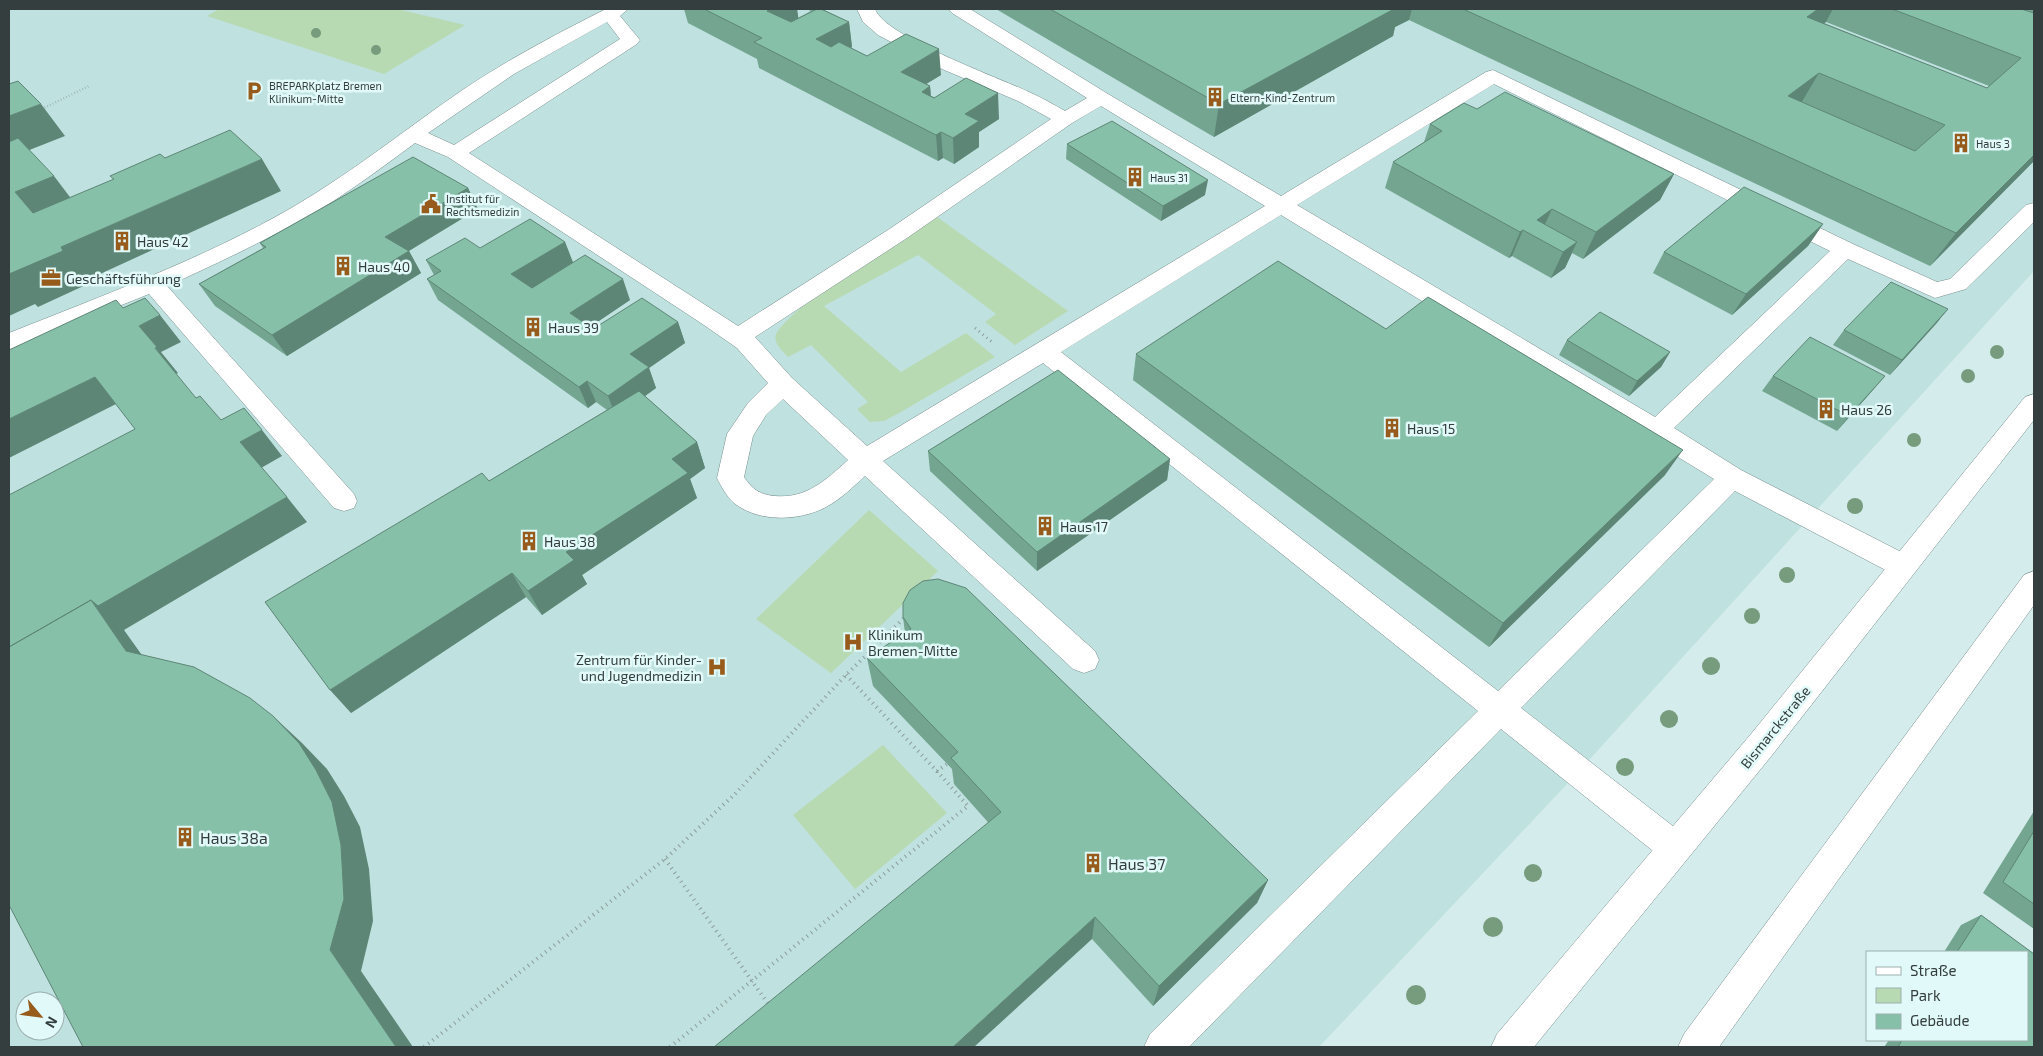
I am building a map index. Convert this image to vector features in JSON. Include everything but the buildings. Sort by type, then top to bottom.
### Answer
[{"type":"main road","points":[[866,9],[869,18],[884,31],[949,65],[1025,97],[1064,119]]},
{"type":"main road","points":[[958,9],[1101,98],[1284,205],[1732,477],[1903,566]]},
{"type":"main road","points":[[9,342],[153,284],[237,246],[340,187],[470,94],[516,64],[566,35],[614,11],[631,40],[455,153]]},
{"type":"main road","points":[[783,384],[758,409],[740,434],[730,478],[744,496],[764,505],[784,508],[816,500],[842,482],[865,460],[1493,76],[1913,282],[1935,290],[1958,284],[2034,210]]},
{"type":"main road","points":[[738,337],[899,233],[1064,119],[1101,98]]},
{"type":"main road","points":[[415,135],[455,153],[701,311],[738,337],[783,384],[1084,660]]},
{"type":"main road","points":[[1657,430],[1845,248]]},
{"type":"main road","points":[[153,284],[344,501]]},
{"type":"main road","points":[[1044,351],[1676,848]]},
{"type":"main road","name":"Bismarckstraße","points":[[1510,1047],[1762,744],[2034,403]]},
{"type":"main road","points":[[1163,1047],[1732,477]]},
{"type":"main road","points":[[1697,1047],[2034,583]]},
{"type":"path","points":[[37,112],[89,86]]},
{"type":"path","points":[[424,1047],[665,859],[735,794],[846,675],[909,613]]},
{"type":"path","points":[[670,1047],[968,806],[846,675]]},
{"type":"path","points":[[937,771],[947,764]]},
{"type":"path","points":[[665,859],[775,1013]]},
{"type":"shaded area","name":"Klinikum Bremen-Mitte","points":[[9,9],[2034,9],[2034,271],[1569,782],[1319,1047],[9,1047]]},
{"type":"green space","points":[[219,9],[397,9],[465,25],[384,74],[207,16]]},
{"type":"green space","points":[[933,214],[1068,311],[1015,345],[985,322],[996,314],[918,255],[824,306],[901,372],[966,333],[995,357],[884,421],[870,422],[857,409],[868,402],[811,345],[788,357],[781,350],[775,338],[784,324],[822,291]]},
{"type":"green space","points":[[869,510],[938,571],[831,673],[756,619]]},
{"type":"green space","points":[[883,745],[947,813],[855,889],[793,815]]},
{"type":"place","name":"BREPARKplatz Bremen Klinikum-Mitte","points":[[254,91]]},
{"type":"place","name":"Eltern-Kind-Zentrum","points":[[1215,97]]},
{"type":"place","name":"Haus 3","points":[[1961,143]]},
{"type":"place","name":"Haus 31","points":[[1135,177]]},
{"type":"place","name":"Institut für Rechtsmedizin","points":[[431,204]]},
{"type":"place","name":"Haus 42","points":[[122,241]]},
{"type":"place","name":"Haus 40","points":[[343,266]]},
{"type":"place","name":"Geschäftsführung","points":[[51,278]]},
{"type":"place","name":"Haus 39","points":[[533,327]]},
{"type":"place","name":"Haus 26","points":[[1826,409]]},
{"type":"place","name":"Haus 15","points":[[1392,428]]},
{"type":"place","name":"Haus 17","points":[[1045,526]]},
{"type":"place","name":"Haus 38","points":[[529,541]]},
{"type":"place","name":"Klinikum Bremen-Mitte","points":[[853,642]]},
{"type":"place","name":"Zentrum für Kinder- und Jugendmedizin","points":[[717,667]]},
{"type":"place","name":"Haus 38a","points":[[185,837]]},
{"type":"place","name":"Haus 37","points":[[1093,863]]}]
